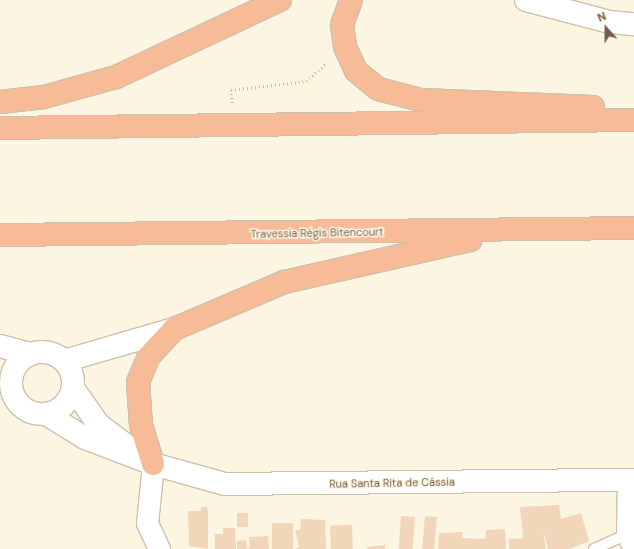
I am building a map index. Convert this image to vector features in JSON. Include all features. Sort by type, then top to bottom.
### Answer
[{"type":"highway","points":[[0,102],[44,97],[116,77],[280,0]]},
{"type":"highway","points":[[351,0],[342,25],[345,47],[356,71],[378,89],[421,100],[608,107],[634,112]]},
{"type":"highway","points":[[0,128],[634,120]]},
{"type":"highway","name":"Travessia Régis Bitencourt","points":[[0,235],[511,231],[634,228]]},
{"type":"highway","points":[[153,464],[141,425],[138,382],[149,356],[174,329],[284,282],[511,231]]},
{"type":"street","points":[[526,0],[608,22],[634,24]]},
{"type":"street","points":[[64,361],[174,329]]},
{"type":"street","points":[[0,346],[30,354],[48,353],[64,361],[72,378],[73,388],[98,424],[153,464],[147,522],[159,549]]},
{"type":"street","points":[[30,354],[15,368],[5,385],[27,411],[46,414],[64,405],[73,388]]},
{"type":"street","name":"Rua Santa Rita de Cássia","points":[[46,414],[85,438],[153,464],[225,484],[631,480]]},
{"type":"street","points":[[631,480],[631,541]]},
{"type":"lane","points":[[594,549],[631,541]]},
{"type":"path","points":[[232,125],[232,90],[306,81],[345,47]]},
{"type":"building","points":[[559,505],[561,519],[581,513],[589,541],[570,549],[548,549],[543,530],[546,549],[509,549],[509,539],[523,538],[520,507]]},
{"type":"building","points":[[201,507],[207,507],[208,511],[208,549],[189,546],[188,511],[201,511]]},
{"type":"building","points":[[237,513],[248,513],[248,527],[237,527]]},
{"type":"building","points":[[401,516],[415,517],[413,549],[399,549]]},
{"type":"building","points":[[425,516],[437,517],[434,549],[422,549]]},
{"type":"building","points":[[301,519],[325,520],[326,549],[295,549],[299,547],[295,530],[300,530]]},
{"type":"building","points":[[272,523],[293,523],[293,549],[272,549]]},
{"type":"building","points":[[352,525],[353,549],[331,549],[330,526]]},
{"type":"building","points":[[223,528],[235,528],[236,549],[215,549],[215,534],[223,534]]},
{"type":"building","points":[[505,529],[506,549],[438,549],[439,533],[462,532],[462,538],[486,539],[486,530]]},
{"type":"building","points":[[268,536],[269,549],[237,549],[237,541],[246,540],[247,548],[250,547],[249,537]]},
{"type":"building","points":[[385,545],[385,549],[367,549],[367,547]]}]
